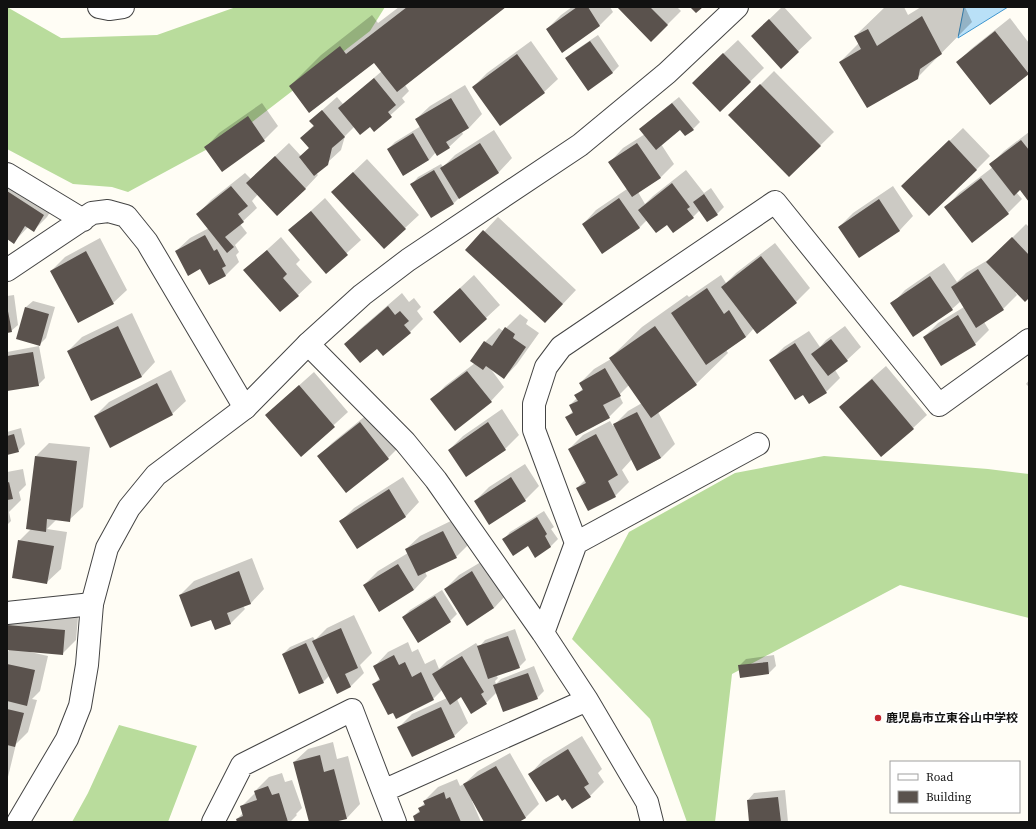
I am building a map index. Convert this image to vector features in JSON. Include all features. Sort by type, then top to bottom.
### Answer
[{"type":"street","points":[[99,7],[109,10],[123,7]]},
{"type":"street","points":[[18,822],[67,739],[80,706],[87,665],[92,604],[107,548],[129,508],[156,475],[245,408],[308,344],[362,295],[408,260],[580,145],[668,73],[737,7]]},
{"type":"street","points":[[7,174],[83,220]]},
{"type":"street","points":[[543,633],[576,543],[534,430],[534,404],[546,367],[561,347],[775,202],[939,405],[1029,340]]},
{"type":"street","points":[[7,270],[92,213],[108,211],[126,216],[147,242],[245,408]]},
{"type":"street","points":[[308,344],[405,442],[436,480],[588,700],[647,802],[652,822]]},
{"type":"street","points":[[576,543],[758,444]]},
{"type":"street","points":[[7,612],[92,604]]},
{"type":"street","points":[[383,791],[588,700]]},
{"type":"street","points":[[213,822],[242,765],[352,710],[395,822]]},
{"type":"green space","points":[[7,7],[61,38],[157,35],[236,7],[385,7],[370,31],[239,132],[128,192],[112,187],[73,184],[7,149]]},
{"type":"green space","points":[[824,456],[988,469],[1029,474],[1029,618],[900,585],[732,674],[715,822],[687,822],[650,719],[572,639],[629,532],[735,473]]},
{"type":"green space","points":[[119,725],[197,746],[168,822],[72,822],[88,793]]},
{"type":"water","points":[[964,7],[1008,7],[958,38]]},
{"type":"building","points":[[407,7],[506,7],[397,92],[374,63],[309,113],[289,86],[340,46],[346,54]]},
{"type":"building","points":[[577,7],[588,7],[600,26],[562,53],[546,29]]},
{"type":"building","points":[[617,7],[650,7],[668,25],[651,42]]},
{"type":"building","points":[[690,7],[703,7],[696,13]]},
{"type":"building","points":[[922,16],[942,54],[920,69],[918,79],[867,108],[839,62],[861,49],[854,36],[868,29],[877,46]]},
{"type":"building","points":[[769,19],[799,52],[781,69],[751,36]]},
{"type":"building","points":[[995,31],[1029,74],[990,105],[956,62]]},
{"type":"building","points":[[590,41],[613,73],[588,91],[565,58]]},
{"type":"building","points":[[723,53],[751,82],[720,112],[692,83]]},
{"type":"building","points":[[517,54],[545,93],[500,126],[472,87]]},
{"type":"building","points":[[374,78],[396,105],[388,112],[392,117],[374,132],[370,127],[360,135],[338,108]]},
{"type":"building","points":[[760,84],[821,146],[789,177],[728,115]]},
{"type":"building","points":[[451,98],[469,128],[446,142],[450,148],[437,156],[415,119]]},
{"type":"building","points":[[672,103],[694,130],[685,136],[680,130],[656,150],[639,129]]},
{"type":"building","points":[[322,110],[345,137],[332,148],[328,165],[314,176],[299,157],[309,148],[300,138],[314,126],[309,121]]},
{"type":"building","points":[[248,116],[265,141],[222,172],[204,147]]},
{"type":"building","points":[[413,133],[429,160],[403,176],[387,149]]},
{"type":"building","points":[[949,140],[977,170],[929,216],[901,186]]},
{"type":"building","points":[[1021,140],[1029,150],[1029,202],[1020,190],[1014,196],[989,164]]},
{"type":"building","points":[[480,143],[499,173],[459,199],[440,168]]},
{"type":"building","points":[[637,143],[661,178],[632,197],[608,162]]},
{"type":"building","points":[[275,156],[306,189],[277,216],[246,183]]},
{"type":"building","points":[[434,170],[454,204],[431,218],[410,184]]},
{"type":"building","points":[[353,172],[406,229],[384,249],[331,192]]},
{"type":"building","points":[[981,178],[1009,214],[972,243],[944,207]]},
{"type":"building","points":[[672,183],[690,207],[687,209],[694,218],[673,233],[667,225],[656,233],[638,210]]},
{"type":"building","points":[[231,186],[248,206],[238,214],[244,222],[225,237],[234,247],[227,253],[196,214]]},
{"type":"building","points":[[7,191],[44,215],[34,232],[25,226],[14,244],[7,239]]},
{"type":"building","points":[[704,194],[718,215],[707,222],[693,202]]},
{"type":"building","points":[[619,198],[640,228],[602,254],[582,224]]},
{"type":"building","points":[[879,199],[900,231],[859,258],[838,227]]},
{"type":"building","points":[[311,211],[348,255],[326,274],[288,230]]},
{"type":"building","points":[[483,230],[563,304],[545,323],[465,250]]},
{"type":"building","points":[[205,235],[214,251],[217,249],[226,266],[222,268],[226,276],[209,285],[200,269],[188,276],[175,251]]},
{"type":"building","points":[[1012,237],[1029,255],[1029,298],[1025,302],[986,262]]},
{"type":"building","points":[[267,250],[287,274],[283,278],[299,296],[280,312],[243,270]]},
{"type":"building","points":[[86,251],[114,304],[78,323],[50,271]]},
{"type":"building","points":[[761,256],[797,303],[757,334],[721,287]]},
{"type":"building","points":[[978,269],[1004,310],[976,328],[951,287]]},
{"type":"building","points":[[930,276],[953,310],[913,337],[890,303]]},
{"type":"building","points":[[460,288],[487,319],[460,343],[433,312]]},
{"type":"building","points":[[707,288],[724,314],[729,310],[746,337],[706,365],[671,313]]},
{"type":"building","points":[[7,306],[12,332],[7,333]]},
{"type":"building","points":[[388,306],[395,315],[400,311],[409,321],[404,325],[411,333],[383,356],[377,349],[360,363],[344,344]]},
{"type":"building","points":[[25,307],[49,314],[40,346],[16,339]]},
{"type":"building","points":[[958,315],[976,345],[941,366],[923,337]]},
{"type":"building","points":[[118,326],[142,377],[91,401],[67,351]]},
{"type":"building","points":[[655,326],[697,385],[651,418],[609,358]]},
{"type":"building","points":[[505,327],[515,334],[513,338],[526,347],[504,379],[486,366],[483,370],[470,361],[484,341],[492,346]]},
{"type":"building","points":[[831,339],[848,361],[828,376],[811,354]]},
{"type":"building","points":[[795,343],[827,393],[809,404],[803,395],[795,400],[769,360]]},
{"type":"building","points":[[33,352],[39,386],[7,391],[7,356]]},
{"type":"building","points":[[605,368],[621,396],[603,405],[610,418],[576,436],[565,417],[573,413],[569,405],[578,401],[574,395],[583,390],[579,383]]},
{"type":"building","points":[[467,371],[492,402],[455,431],[430,399]]},
{"type":"building","points":[[872,379],[914,429],[881,457],[839,407]]},
{"type":"building","points":[[157,383],[173,415],[110,448],[94,416]]},
{"type":"building","points":[[299,385],[335,427],[301,457],[265,415]]},
{"type":"building","points":[[637,412],[661,458],[637,471],[613,424]]},
{"type":"building","points":[[360,422],[389,459],[346,493],[317,456]]},
{"type":"building","points":[[488,422],[506,450],[466,477],[448,450]]},
{"type":"building","points":[[14,434],[19,452],[7,455],[7,436]]},
{"type":"building","points":[[596,434],[618,475],[608,481],[616,497],[588,511],[576,488],[586,483],[568,449]]},
{"type":"building","points":[[35,456],[77,461],[70,522],[47,519],[46,532],[26,529]]},
{"type":"building","points":[[511,477],[526,501],[489,525],[474,501]]},
{"type":"building","points":[[9,482],[13,499],[7,500],[7,483]]},
{"type":"building","points":[[389,489],[406,517],[357,549],[339,521]]},
{"type":"building","points":[[537,517],[547,534],[545,536],[551,547],[535,558],[528,546],[513,556],[502,539]]},
{"type":"building","points":[[443,531],[457,558],[418,576],[405,549]]},
{"type":"building","points":[[18,540],[54,546],[47,584],[12,578]]},
{"type":"building","points":[[398,564],[414,590],[379,612],[363,585]]},
{"type":"building","points":[[239,571],[251,604],[227,613],[231,624],[215,630],[211,620],[191,627],[179,595]]},
{"type":"building","points":[[472,571],[494,608],[467,626],[444,589]]},
{"type":"building","points":[[435,596],[451,622],[418,643],[402,617]]},
{"type":"building","points":[[7,625],[65,630],[63,655],[7,650]]},
{"type":"building","points":[[341,628],[358,668],[345,674],[351,687],[337,694],[312,641]]},
{"type":"building","points":[[508,636],[520,668],[488,679],[477,646]]},
{"type":"building","points":[[306,643],[324,683],[299,694],[282,654]]},
{"type":"building","points":[[394,655],[399,665],[405,662],[412,677],[421,672],[434,700],[396,719],[393,713],[388,715],[372,684],[380,680],[373,666]]},
{"type":"building","points":[[462,656],[484,692],[481,694],[487,704],[471,714],[461,697],[450,705],[432,674]]},
{"type":"building","points":[[768,662],[769,674],[740,678],[738,665]]},
{"type":"building","points":[[7,664],[35,670],[27,706],[7,701]]},
{"type":"building","points":[[528,673],[538,699],[503,712],[493,685]]},
{"type":"building","points":[[441,707],[455,737],[412,757],[397,727]]},
{"type":"building","points":[[7,709],[24,713],[15,747],[7,745]]},
{"type":"building","points":[[568,749],[589,784],[584,787],[591,797],[572,809],[565,799],[562,801],[558,795],[546,802],[528,774]]},
{"type":"building","points":[[320,755],[324,772],[334,769],[347,819],[334,822],[309,822],[293,762]]},
{"type":"building","points":[[496,766],[526,818],[519,822],[484,822],[463,784]]},
{"type":"building","points":[[268,786],[272,795],[279,793],[288,822],[237,822],[236,819],[243,816],[240,806],[257,800],[254,791]]},
{"type":"building","points":[[444,792],[446,799],[450,797],[461,822],[415,822],[413,816],[420,812],[418,808],[425,805],[423,801]]},
{"type":"building","points":[[778,797],[781,822],[749,822],[747,800]]},
{"type":"place","name":"鹿児島市立東谷山中学校","points":[[878,718]]}]
